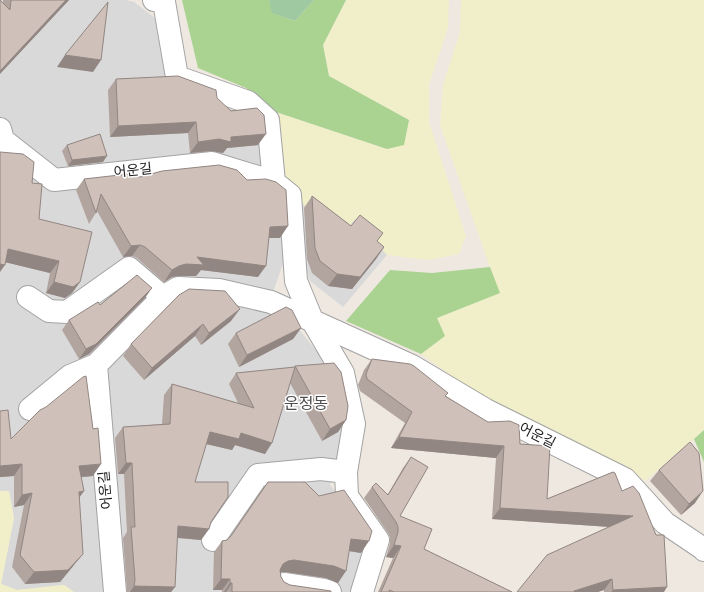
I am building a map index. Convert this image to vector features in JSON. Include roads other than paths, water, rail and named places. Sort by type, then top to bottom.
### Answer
[{"type":"street","points":[[160,1],[177,77],[248,102],[268,120],[274,182]]},
{"type":"street","name":"어운길","points":[[1,138],[54,180],[212,163],[274,182],[290,195],[296,281],[312,320]]},
{"type":"street","points":[[28,297],[48,311],[67,312],[129,268],[163,297]]},
{"type":"street","name":"어운길","points":[[30,409],[70,376],[96,365],[163,297],[178,288],[219,290],[271,302],[412,366],[486,410],[625,479],[665,523],[704,550]]},
{"type":"street","points":[[312,320],[343,373],[354,424],[346,472],[347,496],[378,540],[362,592]]},
{"type":"street","name":"어운길","points":[[96,365],[114,592]]},
{"type":"street","points":[[213,540],[258,475],[321,469],[346,472]]},
{"type":"street","points":[[284,584],[330,592]]},
{"type":"district","name":"운정동","points":[[306,404]]}]
